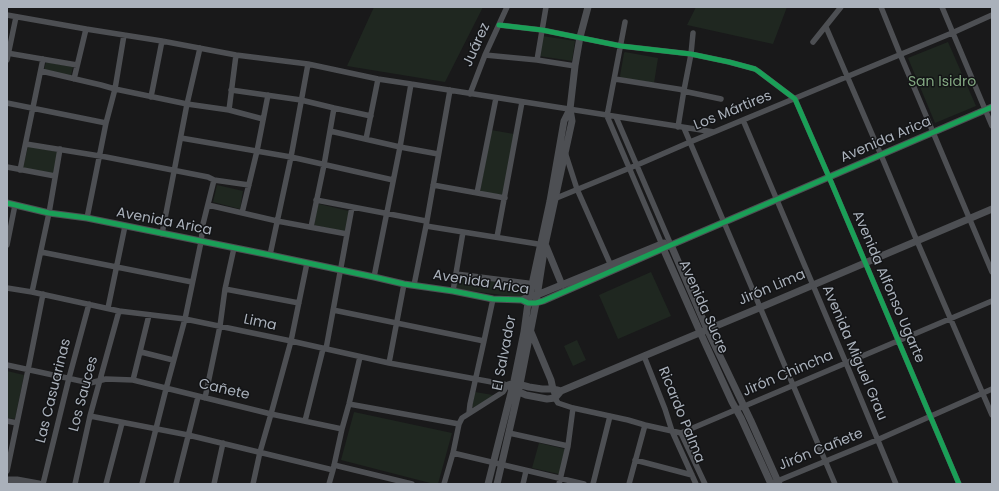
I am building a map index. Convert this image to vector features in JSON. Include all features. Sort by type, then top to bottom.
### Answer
[{"type":"street","name":"Juárez","points":[[470,94],[485,55],[507,7]]},
{"type":"street","points":[[537,60],[546,7]]},
{"type":"street","name":"El Salvador","points":[[488,484],[513,386],[529,299],[536,284],[543,245],[572,121],[570,109],[575,66],[580,37],[588,7]]},
{"type":"street","points":[[812,42],[842,7]]},
{"type":"street","points":[[881,7],[992,272]]},
{"type":"street","points":[[942,7],[952,33],[987,108],[992,126]]},
{"type":"street","points":[[7,15],[236,55],[308,64],[378,79],[714,132]]},
{"type":"street","name":"Los Mártires","points":[[553,200],[992,15]]},
{"type":"street","points":[[7,60],[16,17]]},
{"type":"street","points":[[607,116],[625,22]]},
{"type":"street","points":[[499,25],[542,30],[621,46],[691,54],[729,62],[755,70],[795,99]]},
{"type":"street","points":[[826,27],[992,415]]},
{"type":"street","points":[[74,79],[86,29]]},
{"type":"street","points":[[693,33],[691,54],[684,91],[681,127],[690,142],[759,308],[835,484]]},
{"type":"street","points":[[87,218],[106,123],[115,89],[124,35]]},
{"type":"street","points":[[151,97],[162,41]]},
{"type":"street","points":[[162,234],[187,104],[200,48]]},
{"type":"street","points":[[8,53],[77,65]]},
{"type":"street","points":[[229,110],[236,55]]},
{"type":"street","points":[[485,55],[537,60],[575,66]]},
{"type":"street","points":[[20,170],[43,59]]},
{"type":"street","points":[[270,255],[291,157],[308,64]]},
{"type":"street","points":[[41,71],[151,97],[229,110],[263,119]]},
{"type":"street","points":[[366,139],[378,79]]},
{"type":"street","points":[[615,79],[721,99]]},
{"type":"street","points":[[374,277],[411,84]]},
{"type":"street","points":[[231,90],[301,100],[371,116]]},
{"type":"street","points":[[414,285],[450,90]]},
{"type":"street","points":[[242,212],[257,151],[268,95]]},
{"type":"street","points":[[477,193],[496,98]]},
{"type":"street","name":"Avenida Alfonso Ugarte","points":[[795,99],[959,484]]},
{"type":"street","points":[[497,238],[522,102]]},
{"type":"street","name":"Avenida Arica","points":[[536,303],[662,246],[987,108],[992,102]]},
{"type":"street","points":[[7,104],[106,123]]},
{"type":"street","points":[[311,227],[334,108]]},
{"type":"street","name":"El Salvador","points":[[553,200],[564,121],[570,109]]},
{"type":"street","name":"Avenida Sucre","points":[[607,116],[700,332],[736,410],[774,483]]},
{"type":"street","name":"Avenida Sucre","points":[[616,117],[707,330],[744,406],[774,483]]},
{"type":"street","name":"Avenida Miguel Grau","points":[[743,120],[896,484]]},
{"type":"street","points":[[330,131],[438,154]]},
{"type":"street","points":[[181,138],[291,157],[392,180]]},
{"type":"street","points":[[26,144],[100,156],[249,186]]},
{"type":"street","points":[[32,292],[49,213],[60,150]]},
{"type":"street","points":[[565,151],[577,190],[612,268]]},
{"type":"street","points":[[7,167],[56,176]]},
{"type":"street","points":[[142,484],[155,429],[185,319],[214,180]]},
{"type":"street","points":[[433,185],[505,198]]},
{"type":"street","points":[[316,200],[386,214],[462,232],[543,245],[562,285]]},
{"type":"street","name":"Avenida Arica","points":[[7,203],[49,213],[87,218],[270,255],[404,284],[453,291],[493,299],[529,299],[562,285],[612,268]]},
{"type":"street","points":[[7,245],[15,205]]},
{"type":"street","points":[[208,205],[277,221],[347,234]]},
{"type":"street","points":[[305,421],[333,310],[352,207]]},
{"type":"street","name":"Jirón Lima","points":[[554,398],[561,391],[992,209]]},
{"type":"street","points":[[108,308],[125,226]]},
{"type":"street","points":[[453,291],[462,232]]},
{"type":"street","points":[[176,484],[188,435],[202,397],[220,326],[225,289],[234,248]]},
{"type":"street","points":[[40,252],[192,282]]},
{"type":"street","points":[[253,484],[260,452],[291,341],[307,263]]},
{"type":"street","points":[[456,274],[536,284]]},
{"type":"street","points":[[389,364],[404,284]]},
{"type":"street","name":"Lima","points":[[7,288],[119,310],[185,319],[291,341],[389,364],[513,386]]},
{"type":"street","points":[[225,289],[299,303]]},
{"type":"street","points":[[7,471],[43,294]]},
{"type":"street","points":[[469,413],[493,299]]},
{"type":"street","name":"El Salvador","points":[[497,484],[510,433],[513,386],[531,331],[536,303],[529,299]]},
{"type":"street","name":"Jirón Chincha","points":[[681,433],[992,301]]},
{"type":"street","name":"Las Casuarinas","points":[[43,484],[89,304]]},
{"type":"street","name":"Los Sauces","points":[[75,484],[90,416],[119,310]]},
{"type":"street","points":[[333,310],[484,341]]},
{"type":"street","points":[[134,380],[149,315]]},
{"type":"street","points":[[531,331],[551,380],[554,398],[558,403],[573,408],[681,433]]},
{"type":"street","points":[[141,352],[173,360]]},
{"type":"street","name":"Ricardo Palma","points":[[644,356],[672,431],[696,484]]},
{"type":"street","points":[[329,484],[360,357]]},
{"type":"street","name":"Cañete","points":[[7,365],[90,383],[106,379],[134,380],[271,414],[342,429]]},
{"type":"street","points":[[513,386],[526,395],[547,399],[554,398]]},
{"type":"street","points":[[444,484],[453,453],[459,424],[462,418],[504,392],[505,389],[513,386],[561,391]]},
{"type":"street","name":"Jirón Cañete","points":[[774,483],[992,390]]},
{"type":"street","points":[[349,404],[459,424]]},
{"type":"street","points":[[559,481],[568,446],[573,408]]},
{"type":"street","points":[[90,416],[188,435],[260,452],[412,484]]},
{"type":"street","points":[[593,484],[610,416]]},
{"type":"street","points":[[7,421],[17,423]]},
{"type":"street","points":[[106,484],[122,422]]},
{"type":"street","points":[[629,484],[645,425]]},
{"type":"street","points":[[510,433],[568,446]]},
{"type":"street","name":"Ricardo Palma","points":[[681,433],[705,484]]},
{"type":"street","points":[[214,484],[223,443]]},
{"type":"street","points":[[453,453],[493,462],[559,481],[584,484]]},
{"type":"street","points":[[635,460],[692,475]]},
{"type":"street","points":[[523,484],[526,471]]},
{"type":"street","points":[[7,480],[39,484]]},
{"type":"green space","points":[[374,7],[483,7],[445,82],[347,66]]},
{"type":"green space","points":[[696,7],[787,7],[773,44],[687,25]]},
{"type":"green space","points":[[542,36],[575,41],[572,61],[539,56]]},
{"type":"green space","name":"San Isidro","points":[[948,42],[976,106],[935,123],[908,58]]},
{"type":"green space","points":[[625,52],[658,58],[654,83],[621,78],[620,76]]},
{"type":"green space","points":[[46,62],[73,67],[70,79],[43,74]]},
{"type":"green space","points":[[491,130],[514,134],[503,195],[480,192]]},
{"type":"green space","points":[[28,146],[58,152],[54,174],[23,168]]},
{"type":"green space","points":[[217,185],[243,191],[240,209],[213,202]]},
{"type":"green space","points":[[319,204],[349,211],[346,232],[314,225]]},
{"type":"green space","points":[[651,272],[671,316],[618,339],[599,295]]},
{"type":"green space","points":[[458,277],[527,285],[525,298],[456,289]]},
{"type":"green space","points":[[577,340],[586,360],[573,366],[564,346]]},
{"type":"green space","points":[[7,371],[24,375],[15,419],[7,418]]},
{"type":"green space","points":[[475,392],[493,395],[494,397],[473,408],[472,406]]},
{"type":"green space","points":[[354,412],[452,433],[438,484],[341,460]]},
{"type":"green space","points":[[539,443],[565,449],[559,474],[532,468]]},
{"type":"cycle path","points":[[499,25],[542,30],[621,46],[691,54],[729,62],[755,69],[795,99],[959,484]]},
{"type":"cycle path","points":[[7,203],[49,213],[87,218],[270,255],[404,284],[453,291],[493,299],[522,300],[528,303],[536,303],[992,107]]}]
